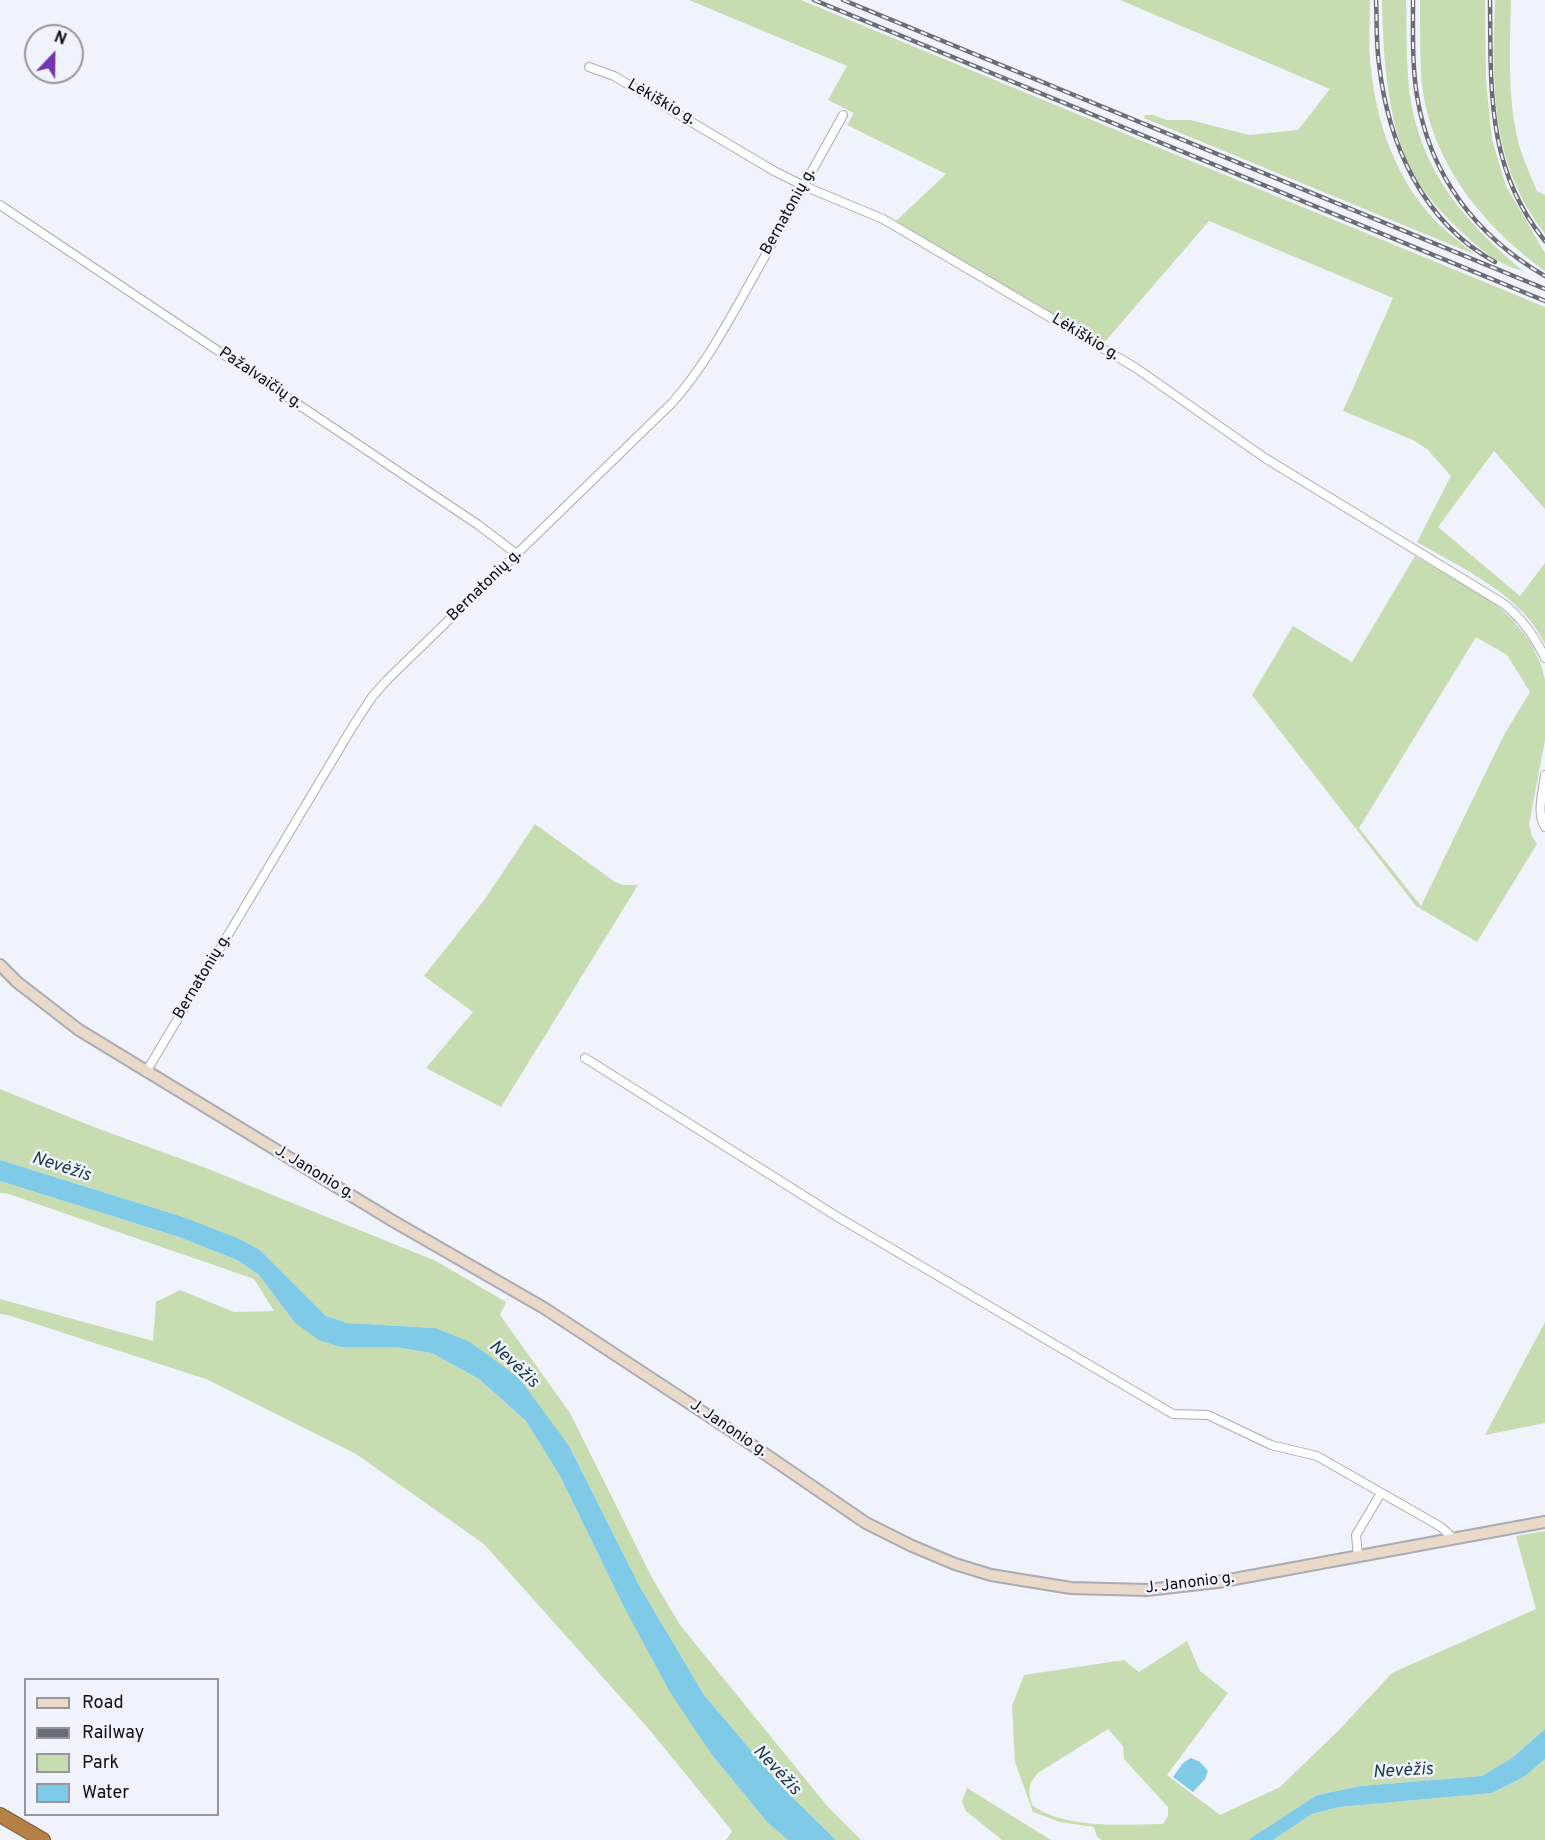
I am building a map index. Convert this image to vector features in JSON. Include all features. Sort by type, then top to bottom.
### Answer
[{"type":"highway","points":[[0,1815],[43,1840]]},
{"type":"street","name":"Lėkiškio g.","points":[[589,67],[615,76],[774,171],[883,219],[1153,379],[1265,458],[1504,604],[1518,614],[1545,658]]},
{"type":"street","name":"Bernatonių g.","points":[[146,1071],[372,697],[689,384],[733,314],[843,116]]},
{"type":"street","name":"Pažalvaičių g.","points":[[0,205],[457,511],[518,555]]},
{"type":"street","points":[[1545,775],[1540,809],[1542,823],[1545,827]]},
{"type":"street","name":"J. Janonio g.","points":[[0,965],[17,982],[79,1030],[393,1221],[544,1308],[727,1428],[866,1523],[936,1557],[975,1570],[1034,1582],[1093,1589],[1147,1590],[1218,1582],[1545,1522]]},
{"type":"street","points":[[585,1058],[811,1201],[1173,1414],[1208,1415],[1271,1445],[1317,1456],[1441,1527],[1453,1538]]},
{"type":"street","points":[[1358,1556],[1356,1535],[1381,1493]]},
{"type":"green space","points":[[689,0],[801,0],[1545,307],[1545,509],[1494,451],[1438,527],[1520,596],[1545,563],[1545,644],[1534,626],[1506,597],[1489,584],[1417,542],[1451,476],[1427,449],[1413,440],[1343,411],[1393,298],[1209,221],[1103,344],[896,221],[946,174],[847,125],[854,113],[828,100],[847,66]]},
{"type":"green space","points":[[1120,0],[1370,0],[1373,87],[1382,125],[1395,160],[1414,194],[1430,216],[1476,255],[1144,118],[1145,115],[1153,115],[1167,120],[1190,120],[1249,135],[1298,130],[1330,89]]},
{"type":"green space","points":[[1382,0],[1406,0],[1407,68],[1412,109],[1431,163],[1444,187],[1479,231],[1523,271],[1500,262],[1468,238],[1430,198],[1408,164],[1393,119],[1389,94]]},
{"type":"green space","points":[[1420,0],[1485,0],[1486,81],[1492,140],[1506,186],[1545,253],[1545,271],[1499,232],[1479,210],[1461,186],[1446,160],[1425,104],[1421,74]]},
{"type":"green space","points":[[1495,0],[1511,0],[1511,96],[1516,134],[1537,191],[1545,195],[1545,234],[1527,207],[1514,179],[1504,151],[1498,123],[1494,63]]},
{"type":"green space","points":[[1415,556],[1493,602],[1512,619],[1531,643],[1541,665],[1545,680],[1545,740],[1529,824],[1537,844],[1477,942],[1416,906],[1252,695],[1293,626],[1352,662]],"holes":[[[1476,637],[1507,655],[1530,692],[1504,735],[1421,906],[1359,828]]]},
{"type":"green space","points":[[535,824],[615,882],[623,885],[638,885],[501,1107],[426,1068],[473,1012],[424,976],[485,899]]},
{"type":"green space","points":[[0,1089],[94,1127],[206,1168],[436,1261],[506,1302],[500,1315],[570,1413],[651,1576],[680,1625],[828,1807],[861,1840],[836,1840],[784,1789],[704,1695],[640,1587],[569,1446],[435,1328],[347,1323],[326,1316],[260,1250],[183,1217],[0,1160]]},
{"type":"green space","points":[[0,1181],[179,1237],[237,1260],[259,1275],[295,1323],[341,1347],[395,1347],[432,1353],[479,1379],[526,1421],[560,1476],[624,1607],[712,1755],[768,1823],[788,1840],[726,1840],[732,1831],[648,1728],[484,1544],[356,1454],[206,1379],[0,1314],[0,1299],[153,1341],[156,1302],[180,1290],[234,1312],[274,1311],[254,1279],[6,1193],[0,1193]]},
{"type":"green space","points":[[1545,1322],[1545,1423],[1485,1435]]},
{"type":"green space","points":[[1545,1531],[1545,1729],[1512,1758],[1482,1776],[1361,1786],[1317,1795],[1248,1840],[1102,1840],[1097,1837],[1094,1827],[1060,1822],[1033,1812],[1015,1762],[1012,1706],[1024,1675],[1124,1660],[1139,1672],[1187,1641],[1200,1671],[1228,1693],[1167,1775],[1220,1815],[1280,1787],[1338,1731],[1392,1673],[1536,1609],[1516,1536]],"holes":[[[1108,1729],[1123,1746],[1124,1759],[1168,1807],[1168,1816],[1163,1824],[1113,1825],[1077,1822],[1045,1813],[1032,1805],[1030,1788],[1032,1780],[1038,1773]]]},
{"type":"green space","points":[[1545,1759],[1545,1840],[1273,1840],[1312,1814],[1339,1807],[1492,1793],[1524,1777]]},
{"type":"green space","points":[[967,1788],[1051,1840],[1002,1840],[966,1811],[962,1801]]},
{"type":"water","points":[[0,1160],[183,1217],[237,1238],[260,1250],[326,1316],[347,1323],[435,1328],[470,1342],[519,1378],[569,1446],[640,1587],[704,1695],[784,1789],[836,1840],[788,1840],[768,1823],[712,1755],[670,1692],[624,1607],[560,1476],[526,1421],[479,1379],[432,1353],[395,1347],[341,1347],[319,1340],[295,1323],[259,1275],[237,1260],[179,1237],[0,1181]]},
{"type":"water","points":[[1545,1729],[1545,1759],[1524,1777],[1492,1793],[1339,1807],[1312,1814],[1273,1840],[1248,1840],[1317,1795],[1361,1786],[1482,1776],[1512,1758]]},
{"type":"water","points":[[1191,1758],[1200,1762],[1208,1771],[1205,1779],[1193,1792],[1173,1777],[1183,1763]]},
{"type":"railway","points":[[814,0],[1545,301]]},
{"type":"railway","points":[[843,0],[1545,289]]},
{"type":"railway","points":[[1376,0],[1378,56],[1384,94],[1400,151],[1413,178],[1447,225],[1469,245],[1495,262]]},
{"type":"railway","points":[[1413,0],[1413,48],[1417,96],[1423,125],[1445,178],[1478,223],[1520,260],[1545,276]]},
{"type":"railway","points":[[1490,0],[1492,96],[1502,156],[1512,185],[1526,214],[1545,241]]},
{"type":"water label","name":"Nevėžis","points":[[61,1168]]},
{"type":"water label","name":"Nevėžis","points":[[513,1365]]},
{"type":"water label","name":"Nevėžis","points":[[776,1771]]},
{"type":"water label","name":"Nevėžis","points":[[1403,1772]]}]
